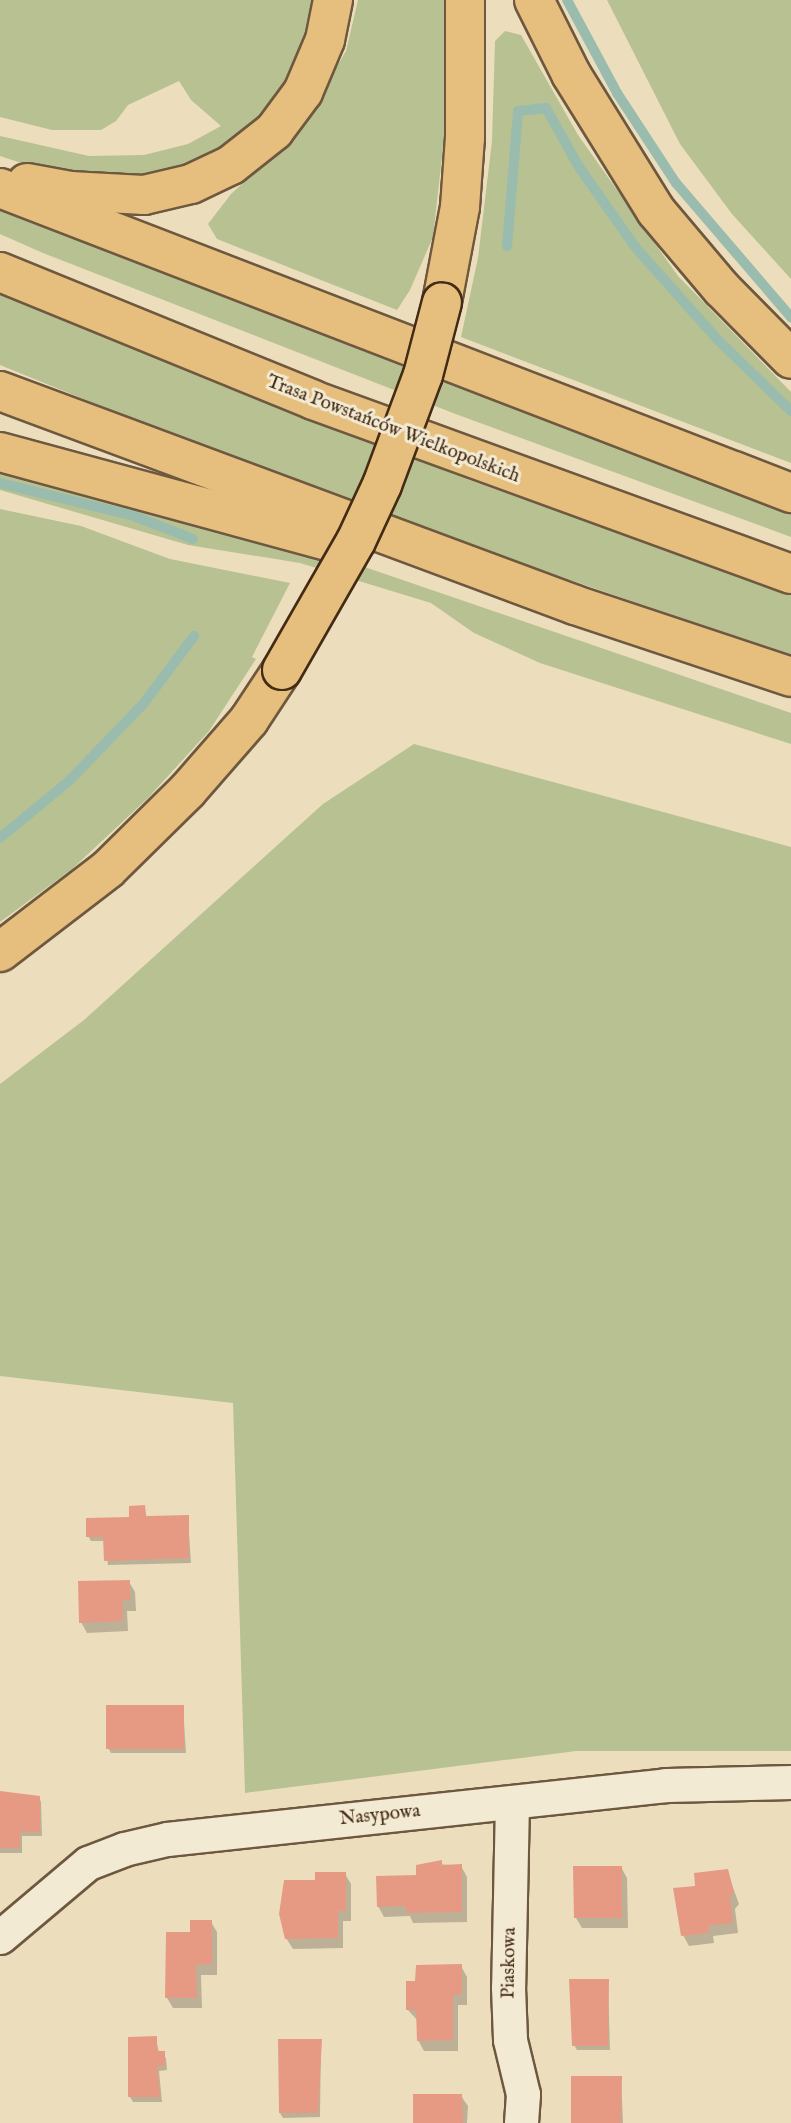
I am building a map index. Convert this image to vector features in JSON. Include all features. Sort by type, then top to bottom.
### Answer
[{"type":"highway","points":[[0,177],[70,191],[144,195],[191,184],[231,165],[274,131],[303,92],[325,40],[333,0]]},
{"type":"highway","points":[[0,952],[108,869],[188,790],[248,720],[282,670],[356,541],[382,485],[423,375],[442,302],[463,165],[468,65],[465,0]]},
{"type":"highway","points":[[534,0],[571,74],[656,211],[722,289],[791,359]]},
{"type":"highway","points":[[0,188],[791,493]]},
{"type":"highway","name":"Trasa Powstańców Wielkopolskich","points":[[0,272],[313,400],[791,573]]},
{"type":"highway","points":[[0,391],[575,606],[791,677]]},
{"type":"highway","points":[[0,452],[575,606]]},
{"type":"street","name":"Nasypowa","points":[[0,1937],[89,1863],[124,1849],[167,1839],[667,1785],[791,1782]]},
{"type":"street","name":"Piaskowa","points":[[512,1802],[508,1987],[510,2040],[523,2094],[521,2123]]},
{"type":"green space","points":[[0,0],[317,0],[293,73],[272,106],[245,132],[211,155],[147,179],[55,174],[0,156],[0,136],[89,156],[144,155],[188,144],[221,126],[191,100],[179,81],[128,105],[116,121],[101,130],[52,130],[0,117]]},
{"type":"green space","points":[[358,0],[446,0],[447,112],[433,237],[410,290],[397,310],[217,239],[208,224],[231,194],[299,132],[346,51]]},
{"type":"green space","points":[[607,0],[791,0],[791,279],[732,214],[680,144]]},
{"type":"green space","points":[[505,31],[521,35],[578,135],[678,276],[791,392],[791,463],[461,337],[478,258],[492,141],[495,41]]},
{"type":"green space","points":[[0,201],[791,511],[791,537],[453,413],[43,253],[0,234]]},
{"type":"green space","points":[[0,293],[472,481],[791,595],[791,656],[295,485],[0,365]]},
{"type":"green space","points":[[0,464],[277,537],[791,713],[791,744],[540,663],[474,633],[431,603],[300,563],[188,545],[0,490]]},
{"type":"green space","points":[[0,509],[81,526],[170,559],[290,583],[252,657],[256,659],[209,731],[148,798],[72,869],[0,922]]},
{"type":"green space","points":[[414,744],[791,847],[791,1751],[576,1751],[245,1793],[233,1403],[0,1376],[0,1084],[84,1020],[323,804]]},
{"type":"building","points":[[145,1505],[146,1516],[189,1515],[189,1558],[104,1561],[103,1537],[86,1537],[86,1518],[129,1517],[129,1506]]},
{"type":"building","points":[[130,1580],[130,1600],[122,1601],[123,1621],[79,1623],[78,1581]]},
{"type":"building","points":[[106,1705],[184,1705],[184,1749],[106,1749]]},
{"type":"building","points":[[0,1791],[40,1796],[40,1832],[20,1832],[20,1848],[0,1848]]},
{"type":"building","points":[[442,1860],[442,1865],[462,1864],[462,1912],[406,1913],[406,1906],[377,1907],[376,1876],[416,1875],[416,1865]]},
{"type":"building","points":[[573,1866],[622,1866],[622,1918],[574,1918]]},
{"type":"building","points":[[728,1869],[734,1892],[730,1897],[733,1923],[708,1926],[709,1933],[681,1936],[673,1888],[695,1886],[694,1873]]},
{"type":"building","points":[[315,1872],[346,1872],[346,1911],[338,1911],[338,1938],[285,1939],[279,1914],[284,1880],[315,1880]]},
{"type":"building","points":[[190,1920],[212,1920],[212,1964],[196,1965],[197,1998],[165,1998],[166,1932],[190,1932]]},
{"type":"building","points":[[462,1964],[462,1994],[453,1995],[453,2040],[417,2041],[416,2010],[406,2010],[406,1981],[415,1981],[416,1965]]},
{"type":"building","points":[[569,1979],[609,1979],[608,2046],[572,2046]]},
{"type":"building","points":[[157,2036],[157,2051],[165,2051],[165,2066],[157,2066],[160,2097],[128,2097],[128,2037]]},
{"type":"building","points":[[278,2039],[322,2039],[318,2113],[279,2113]]},
{"type":"building","points":[[571,2076],[622,2076],[621,2123],[571,2123]]},
{"type":"building","points":[[413,2094],[462,2094],[463,2123],[413,2123]]},
{"type":"waterway","points":[[567,0],[617,93],[676,183],[791,317]]},
{"type":"waterway","points":[[507,246],[518,111],[546,108],[579,167],[636,248],[718,340],[791,411]]},
{"type":"waterway","points":[[0,483],[134,516],[193,539]]},
{"type":"waterway","points":[[0,838],[69,781],[144,703],[194,636]]}]
